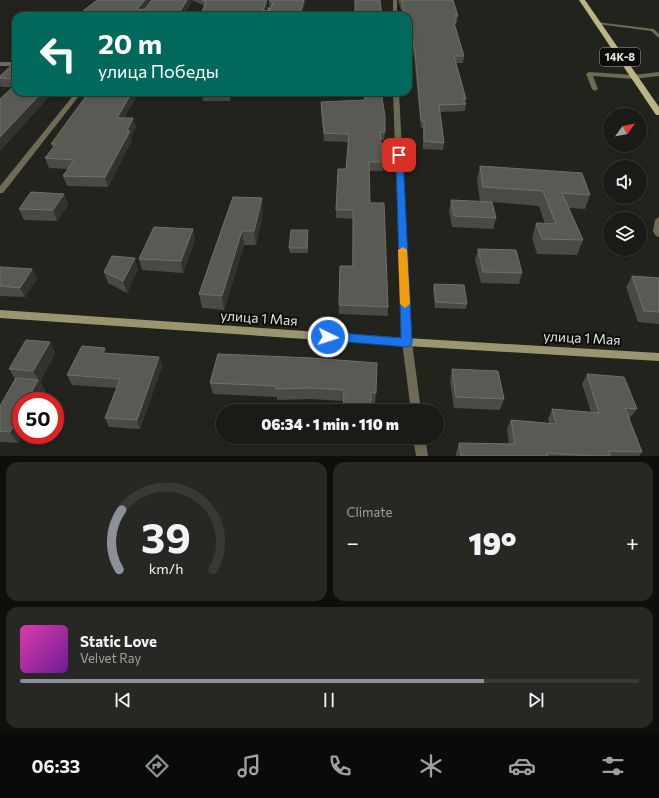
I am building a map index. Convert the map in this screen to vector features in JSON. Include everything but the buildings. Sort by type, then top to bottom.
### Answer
[{"type":"main road","name":"14К-8","points":[[582,0],[659,113]]},
{"type":"main road","name":"улица 1 Мая","points":[[0,314],[407,342],[659,357]]},
{"type":"street","points":[[395,0],[395,12]]},
{"type":"street","points":[[268,12],[270,8]]},
{"type":"street","points":[[598,23],[652,30],[659,37]]},
{"type":"street","points":[[0,64],[12,64]]},
{"type":"street","points":[[595,89],[589,74],[634,77],[659,74]]},
{"type":"street","points":[[0,191],[76,96]]},
{"type":"street","points":[[396,96],[407,342],[415,404]]},
{"type":"street","points":[[659,220],[657,231],[659,234]]},
{"type":"street","points":[[420,444],[422,456]]},
{"type":"slow traffic","points":[[403,250],[405,304]]},
{"type":"route","points":[[328,337],[407,342],[399,155]]}]
